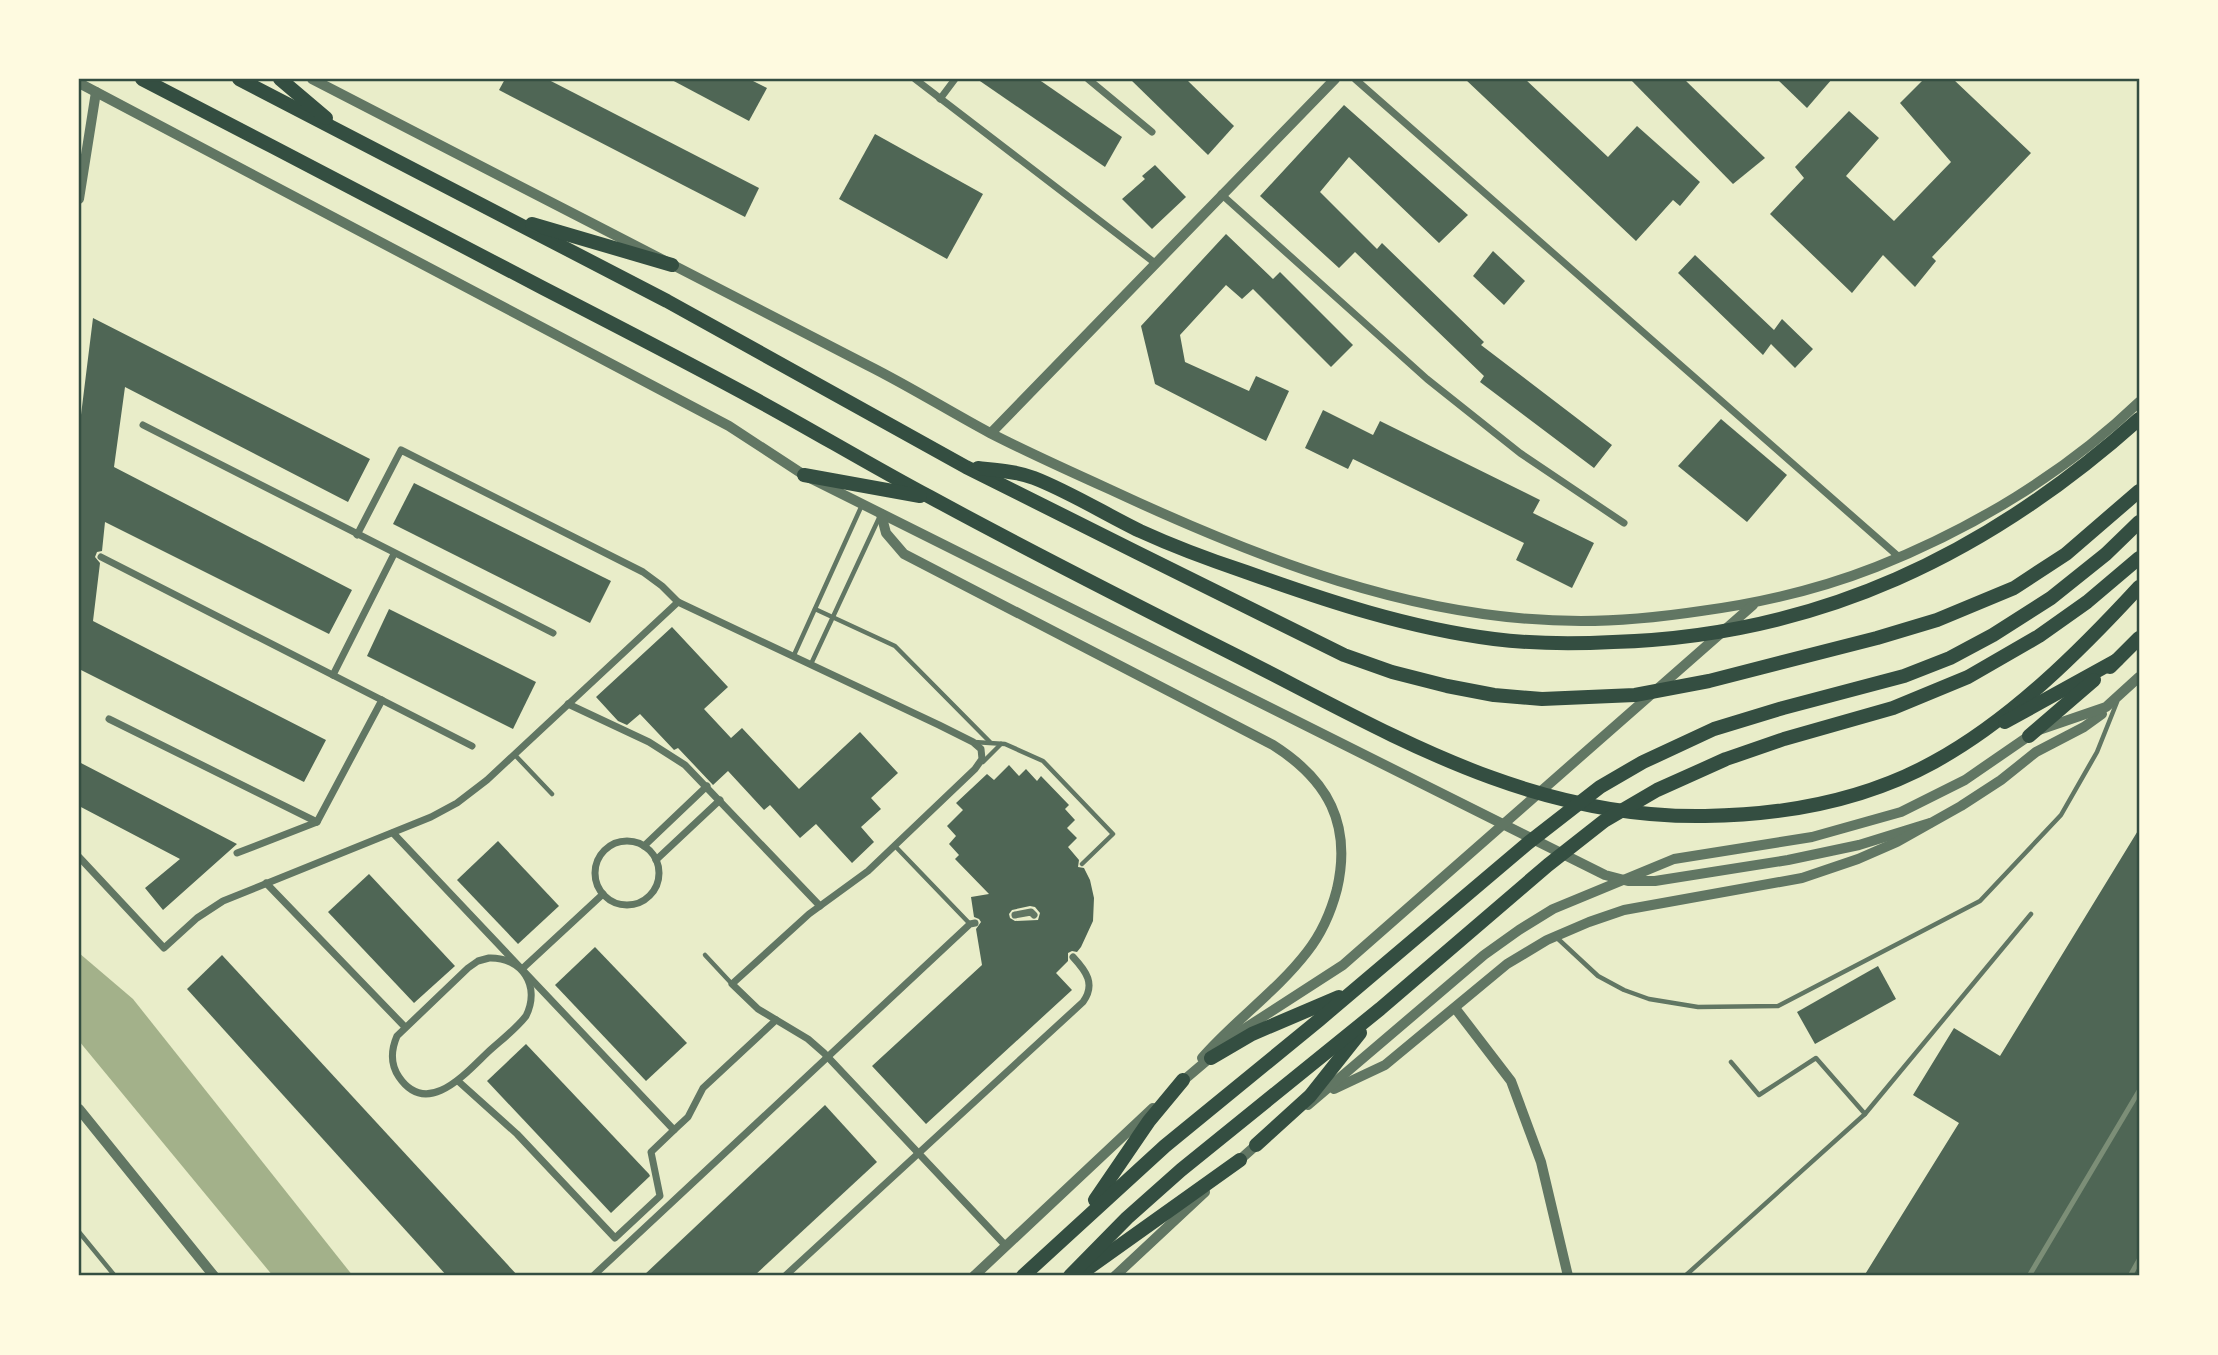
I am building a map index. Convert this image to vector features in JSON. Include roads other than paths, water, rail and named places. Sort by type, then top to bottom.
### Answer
[{"type":"highway","points":[[142,79],[749,396],[930,498],[1171,623],[1463,768],[1556,800],[1613,810],[1671,815],[1747,814],[1827,802],[1910,774],[2117,660]]},
{"type":"highway","points":[[239,79],[667,301],[966,467],[1280,625],[1354,659],[1407,677],[1459,689],[1507,696],[1565,699],[1656,692],[1810,655],[1927,623],[2014,588],[2066,554],[2139,491]]},
{"type":"highway","points":[[280,79],[346,134]]},
{"type":"highway","points":[[498,215],[671,264]]},
{"type":"highway","points":[[966,467],[1034,478],[1156,538],[1368,613],[1434,629],[1494,639],[1596,643],[1662,639],[1750,626],[1832,605],[1879,587],[1947,556],[2009,520],[2072,476],[2139,419]]},
{"type":"highway","points":[[804,475],[930,498]]},
{"type":"highway","points":[[1023,1276],[1165,1146],[1563,814],[1629,769],[1678,744],[1726,725],[1912,673],[1964,652],[2051,598],[2106,554],[2139,523]]},
{"type":"highway","points":[[1070,1276],[1121,1223],[1167,1182],[1389,1001],[1558,857],[1631,804],[1681,778],[1737,754],[1893,708],[1943,689],[2028,643],[2087,601],[2139,558]]},
{"type":"highway","points":[[1955,750],[1992,725],[2026,696],[2139,587]]},
{"type":"highway","points":[[2029,736],[2139,638]]},
{"type":"highway","points":[[1211,1058],[1245,1037],[1345,995],[1358,986]]},
{"type":"highway","points":[[1256,1145],[1317,1088],[1363,1029],[1389,1001]]},
{"type":"highway","points":[[1064,1238],[1093,1203],[1149,1121],[1183,1080]]},
{"type":"highway","points":[[1076,1276],[1240,1160]]},
{"type":"street","points":[[312,79],[879,371],[991,433],[1167,516],[1320,575],[1432,605],[1514,617],[1583,621],[1663,616],[1755,603],[1837,581],[1899,558],[1965,527],[2017,496],[2081,451],[2139,402]]},
{"type":"street","points":[[915,79],[1155,263]]},
{"type":"street","points":[[940,99],[955,79]]},
{"type":"street","points":[[1088,79],[1152,132]]},
{"type":"street","points":[[991,433],[1335,79]]},
{"type":"street","points":[[1355,79],[1899,558]]},
{"type":"street","points":[[79,83],[729,426],[804,475],[1605,875],[1639,882],[1802,858],[1930,823]]},
{"type":"street","points":[[79,199],[96,92]]},
{"type":"street","points":[[1221,194],[1427,379],[1520,453],[1624,523]]},
{"type":"street","points":[[143,425],[553,633]]},
{"type":"street","points":[[357,535],[401,450],[645,573],[678,602],[794,655],[978,746],[982,753],[981,761],[974,771],[866,873],[820,906],[732,984],[752,1004],[812,1042],[829,1058],[1006,1246]]},
{"type":"street","points":[[881,514],[888,536],[904,555],[1268,742],[1300,764],[1329,799],[1340,829],[1342,847],[1338,883],[1326,922],[1303,957],[1216,1042],[1183,1080]]},
{"type":"street","points":[[333,675],[394,554]]},
{"type":"street","points":[[101,557],[472,746]]},
{"type":"street","points":[[79,857],[164,948],[209,909],[265,883],[393,833],[457,803],[514,754],[678,602]]},
{"type":"street","points":[[974,1276],[1183,1080],[1244,1029],[1343,965],[1755,603]]},
{"type":"street","points":[[1319,1096],[1385,1065],[1511,961],[1555,936],[1606,915],[1815,875],[1871,854],[1930,823],[1990,787],[2039,750],[2084,727],[2139,677]]},
{"type":"street","points":[[1115,1276],[1256,1145],[1319,1096],[1488,952],[1560,905],[1674,859],[1812,836],[1901,813],[1965,780],[2046,727],[2099,711],[2119,698]]},
{"type":"street","points":[[237,853],[317,822],[382,700]]},
{"type":"street","points":[[568,704],[667,752],[685,765],[820,906]]},
{"type":"street","points":[[109,719],[317,822]]},
{"type":"street","points":[[644,846],[707,786]]},
{"type":"street","points":[[656,860],[720,800]]},
{"type":"street","points":[[393,833],[674,1130]]},
{"type":"street","points":[[620,841],[634,841],[644,846],[656,860],[659,872],[657,884],[645,900],[626,905],[611,900],[597,885],[597,863],[610,845],[620,841]]},
{"type":"street","points":[[265,883],[405,1027]]},
{"type":"street","points":[[522,969],[603,894]]},
{"type":"street","points":[[1015,915],[1034,911]]},
{"type":"street","points":[[593,1276],[972,923]]},
{"type":"street","points":[[785,1276],[1085,999],[1089,990],[1088,978],[1073,957]]},
{"type":"street","points":[[489,958],[504,959],[522,969],[532,990],[528,1013],[447,1089],[432,1093],[419,1092],[402,1082],[394,1068],[392,1055],[396,1040],[405,1027],[478,961],[489,958]]},
{"type":"street","points":[[1455,1008],[1511,1082],[1541,1162],[1568,1276]]},
{"type":"street","points":[[458,1081],[517,1134],[615,1238],[660,1196],[651,1152],[688,1117],[703,1088],[776,1020]]},
{"type":"street","points":[[79,1110],[212,1276]]},
{"type":"lane","points":[[794,655],[863,505]]},
{"type":"lane","points":[[811,664],[881,514]]},
{"type":"lane","points":[[815,609],[895,646],[990,742]]},
{"type":"lane","points":[[1555,936],[1598,976],[1649,999],[1698,1007],[1778,1006],[1979,901],[2061,815],[2097,752],[2119,698]]},
{"type":"lane","points":[[970,740],[1002,743],[1029,753],[1048,765],[1113,834],[1082,864]]},
{"type":"lane","points":[[974,771],[1002,743]]},
{"type":"lane","points":[[514,754],[552,794]]},
{"type":"lane","points":[[895,846],[972,923]]},
{"type":"lane","points":[[1685,1276],[1865,1114],[2031,914]]},
{"type":"lane","points":[[705,955],[732,984]]},
{"type":"lane","points":[[1731,1062],[1759,1095],[1816,1058],[1865,1114]]},
{"type":"lane","points":[[79,1232],[115,1276]]},
{"type":"railway","points":[[2029,1276],[2139,1091]]},
{"type":"railway","points":[[2130,1276],[2139,1260]]}]
